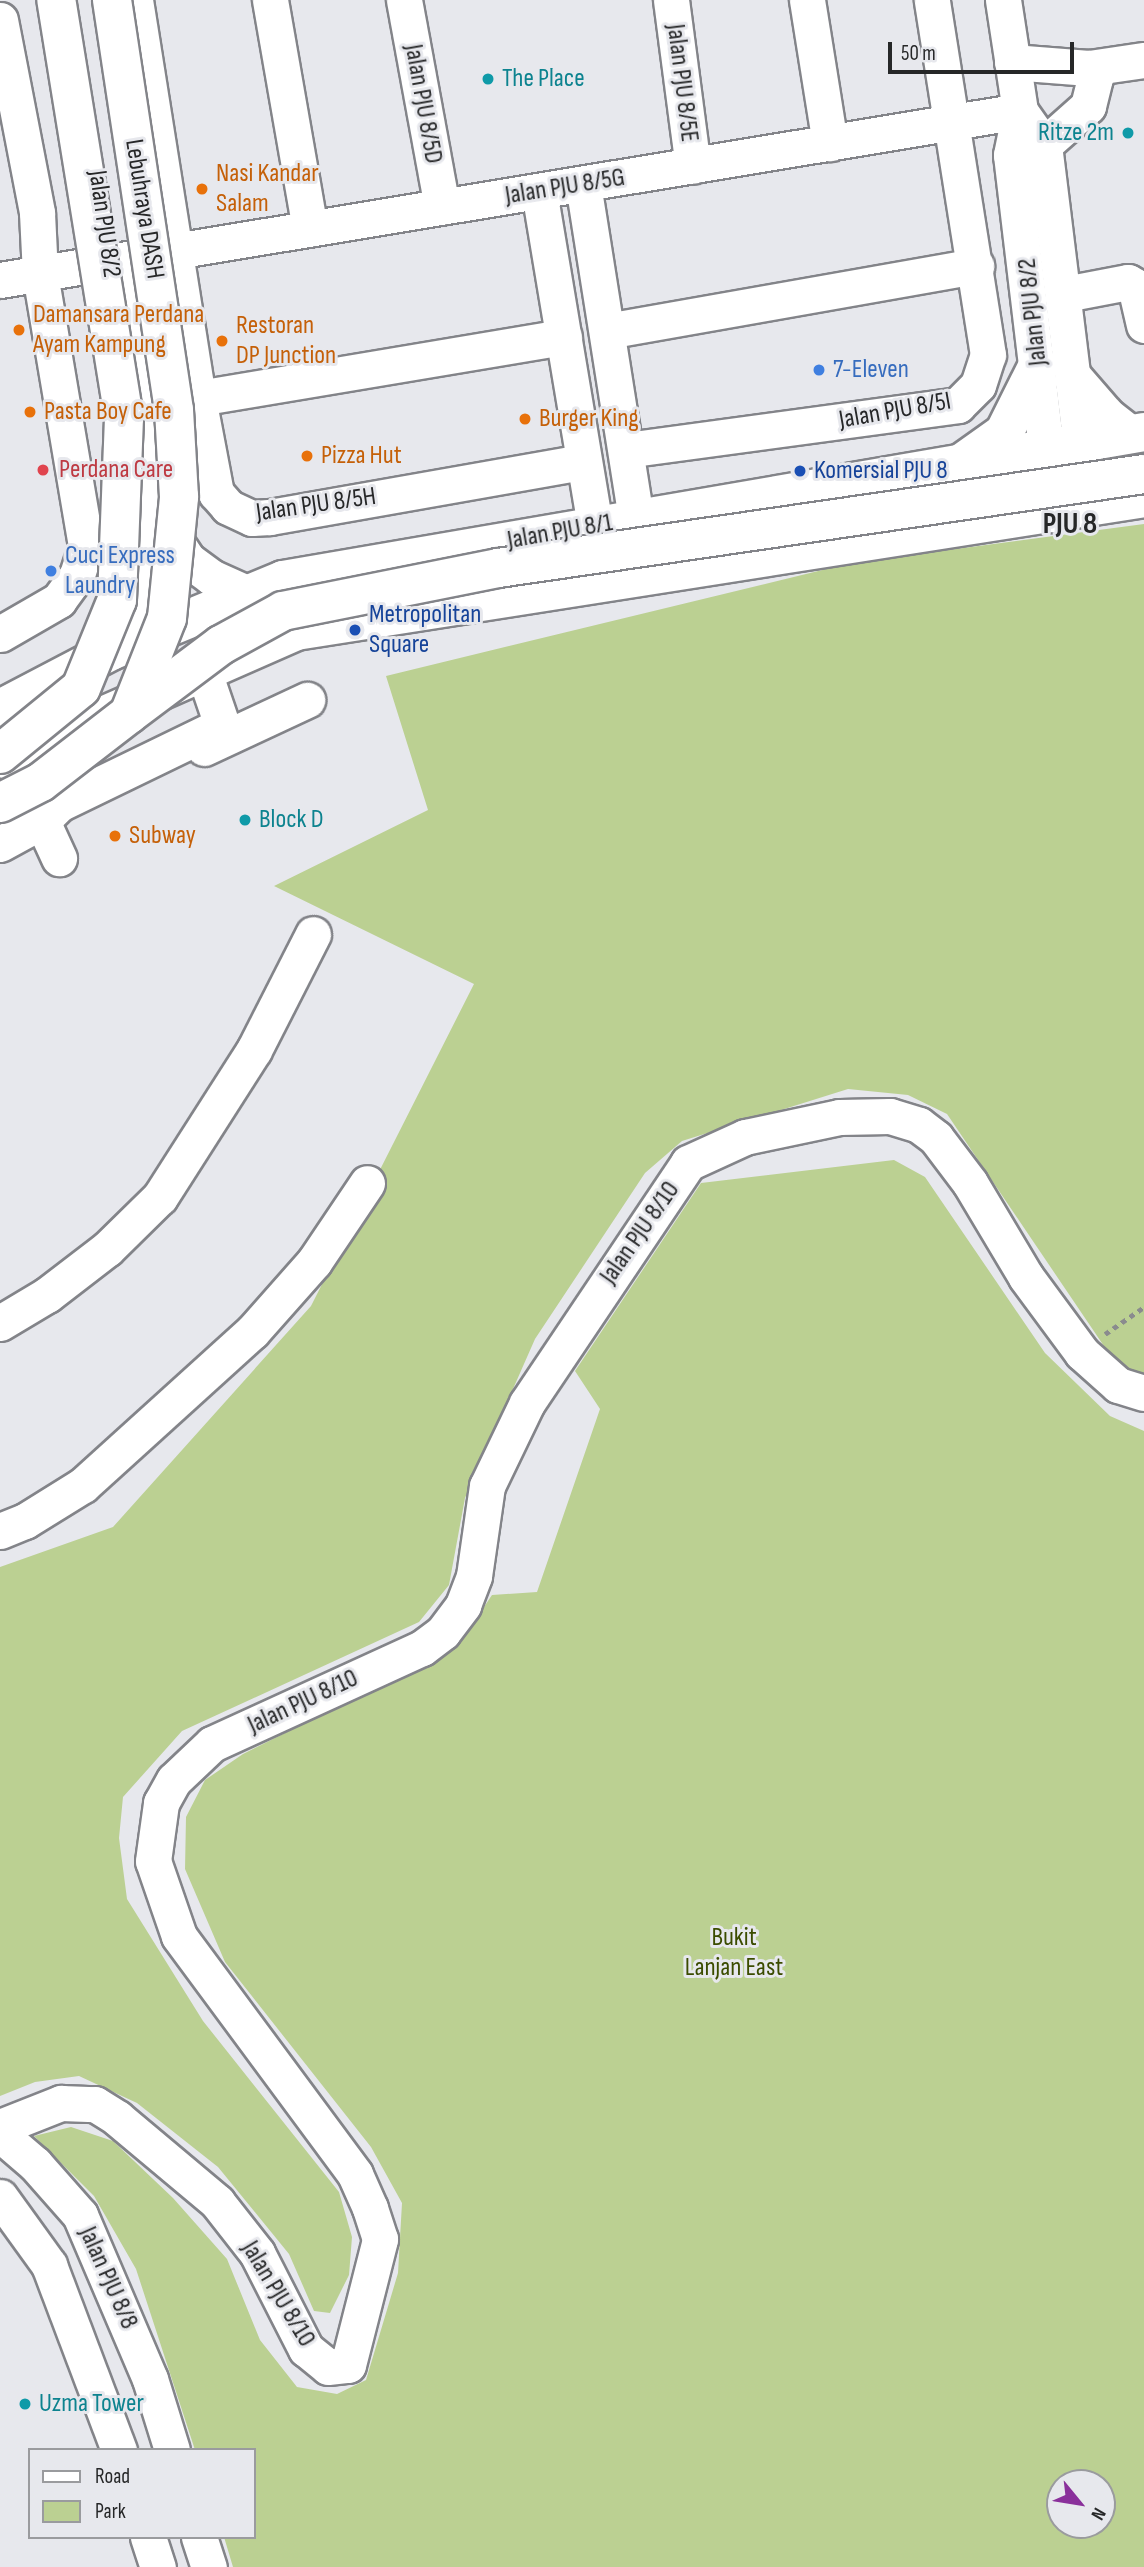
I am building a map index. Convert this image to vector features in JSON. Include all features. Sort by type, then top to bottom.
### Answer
[{"type":"main road","name":"Lebuhraya DASH","points":[[0,754],[81,688],[117,600],[118,587],[124,418],[56,0]]},
{"type":"main road","name":"Lebuhraya DASH","points":[[112,0],[174,410],[179,497],[167,618],[129,714]]},
{"type":"main road","points":[[951,467],[1004,433],[1038,365]]},
{"type":"main road","points":[[1074,379],[1107,418],[1137,433]]},
{"type":"main road","name":"Jalan PJU 8/1","points":[[0,709],[111,650],[283,580],[1137,433]]},
{"type":"main road","points":[[0,803],[41,782],[221,645],[283,611],[498,568],[1144,474]]},
{"type":"main road","points":[[0,761],[296,631],[354,618],[1144,498]]},
{"type":"street","name":"Jalan PJU 8/2","points":[[74,0],[164,524],[188,560],[211,577],[247,593]]},
{"type":"street","name":"Jalan PJU 8/5H","points":[[135,0],[198,398],[216,494],[229,507],[252,518],[583,461]]},
{"type":"street","points":[[270,0],[310,229]]},
{"type":"street","name":"Jalan PJU 8/5D","points":[[404,0],[442,208]]},
{"type":"street","name":"Jalan PJU 8/5E","points":[[671,0],[693,166]]},
{"type":"street","points":[[807,0],[830,144]]},
{"type":"street","name":"Jalan PJU 8/5I","points":[[626,450],[958,405],[978,385],[988,355],[932,0]]},
{"type":"street","name":"Jalan PJU 8/2","points":[[1003,0],[1020,111],[1011,155],[1038,365],[1065,446]]},
{"type":"street","points":[[0,20],[37,213],[40,274],[86,547],[77,575],[59,600],[0,634]]},
{"type":"street","points":[[1012,62],[1089,68],[1144,60]]},
{"type":"street","points":[[1044,145],[1088,106],[1095,79],[1089,68]]},
{"type":"street","name":"Jalan PJU 8/2","points":[[1020,111],[1044,145],[1065,294],[1074,379],[1065,446],[1071,510]]},
{"type":"street","name":"Jalan PJU 8/5G","points":[[0,280],[1020,111]]},
{"type":"street","points":[[583,184],[636,519]]},
{"type":"street","points":[[539,191],[594,526]]},
{"type":"street","name":"Jalan PJU 8/2","points":[[111,650],[134,610],[145,562],[117,261]]},
{"type":"street","points":[[607,331],[976,266]]},
{"type":"street","points":[[1065,294],[1128,282],[1135,286],[1144,325]]},
{"type":"street","points":[[198,398],[564,337]]},
{"type":"street","points":[[212,669],[240,731]]},
{"type":"street","points":[[0,844],[42,821],[59,804],[222,725],[212,669]]},
{"type":"street","points":[[42,821],[66,818],[307,700]]},
{"type":"street","points":[[42,821],[59,858]]},
{"type":"street","points":[[0,1323],[47,1295],[107,1249],[160,1197],[254,1050],[313,934]]},
{"type":"street","name":"Jalan PJU 8/10","points":[[0,2127],[61,2103],[95,2104],[117,2118],[217,2202],[257,2253],[306,2349],[328,2367],[348,2365],[380,2239],[355,2174],[179,1936],[153,1861],[161,1803],[174,1780],[212,1744],[422,1648],[443,1632],[463,1605],[474,1576],[486,1486],[527,1404],[688,1163],[710,1149],[839,1117],[890,1116],[919,1125],[936,1138],[970,1183],[1026,1277],[1082,1353],[1118,1385],[1144,1393]]},
{"type":"street","points":[[0,1531],[26,1521],[83,1485],[252,1332],[314,1262],[367,1183]]},
{"type":"street","name":"Jalan PJU 8/8","points":[[0,2134],[35,2164],[80,2216],[150,2379],[171,2448]]},
{"type":"street","name":"Jalan PJU 8/8","points":[[0,2197],[49,2265],[118,2448]]},
{"type":"street","points":[[149,2539],[158,2567]]},
{"type":"street","points":[[191,2567],[198,2539]]},
{"type":"street","points":[[199,2539],[209,2567]]},
{"type":"path","points":[[1082,1353],[1144,1307]]},
{"type":"green space","points":[[1144,524],[1144,1378],[1110,1355],[947,1114],[908,1095],[848,1089],[682,1141],[645,1173],[535,1339],[465,1498],[449,1585],[419,1622],[182,1731],[123,1797],[119,1838],[127,1899],[203,2021],[339,2192],[352,2237],[349,2275],[330,2313],[314,2311],[289,2254],[218,2167],[137,2103],[79,2076],[35,2082],[0,2096],[0,1567],[113,1527],[311,1306],[474,984],[274,886],[428,810],[386,676],[851,563]]},
{"type":"green space","name":"Bukit Lanjan East","points":[[894,1160],[925,1177],[1045,1353],[1110,1416],[1144,1431],[1144,2567],[233,2567],[225,2539],[256,2539],[256,2448],[194,2448],[136,2269],[94,2196],[34,2136],[71,2127],[113,2141],[173,2198],[227,2259],[260,2340],[297,2387],[337,2394],[366,2380],[398,2273],[402,2203],[371,2147],[225,1962],[185,1869],[186,1817],[205,1780],[243,1754],[457,1647],[492,1595],[537,1592],[600,1409],[575,1371],[701,1183]]},
{"type":"place","name":"The Place","points":[[488,79]]},
{"type":"place","name":"Ritze 2m","points":[[1128,133]]},
{"type":"place","name":"Nasi Kandar Salam","points":[[202,189]]},
{"type":"place","name":"Damansara Perdana Ayam Kampung","points":[[19,330]]},
{"type":"place","name":"Restoran DP Junction","points":[[222,341]]},
{"type":"place","name":"7-Eleven","points":[[819,370]]},
{"type":"place","name":"Pasta Boy Cafe","points":[[30,412]]},
{"type":"place","name":"Burger King","points":[[525,419]]},
{"type":"place","name":"Pizza Hut","points":[[307,456]]},
{"type":"place","name":"Perdana Care","points":[[43,470]]},
{"type":"place","name":"Komersial PJU 8","points":[[800,471]]},
{"type":"place","name":"Cuci Express Laundry","points":[[51,571]]},
{"type":"place","name":"Metropolitan Square","points":[[355,630]]},
{"type":"place","name":"Block D","points":[[245,820]]},
{"type":"place","name":"Subway","points":[[115,836]]},
{"type":"place","name":"Uzma Tower","points":[[25,2404]]},
{"type":"district","name":"PJU 8","points":[[1070,524]]}]
